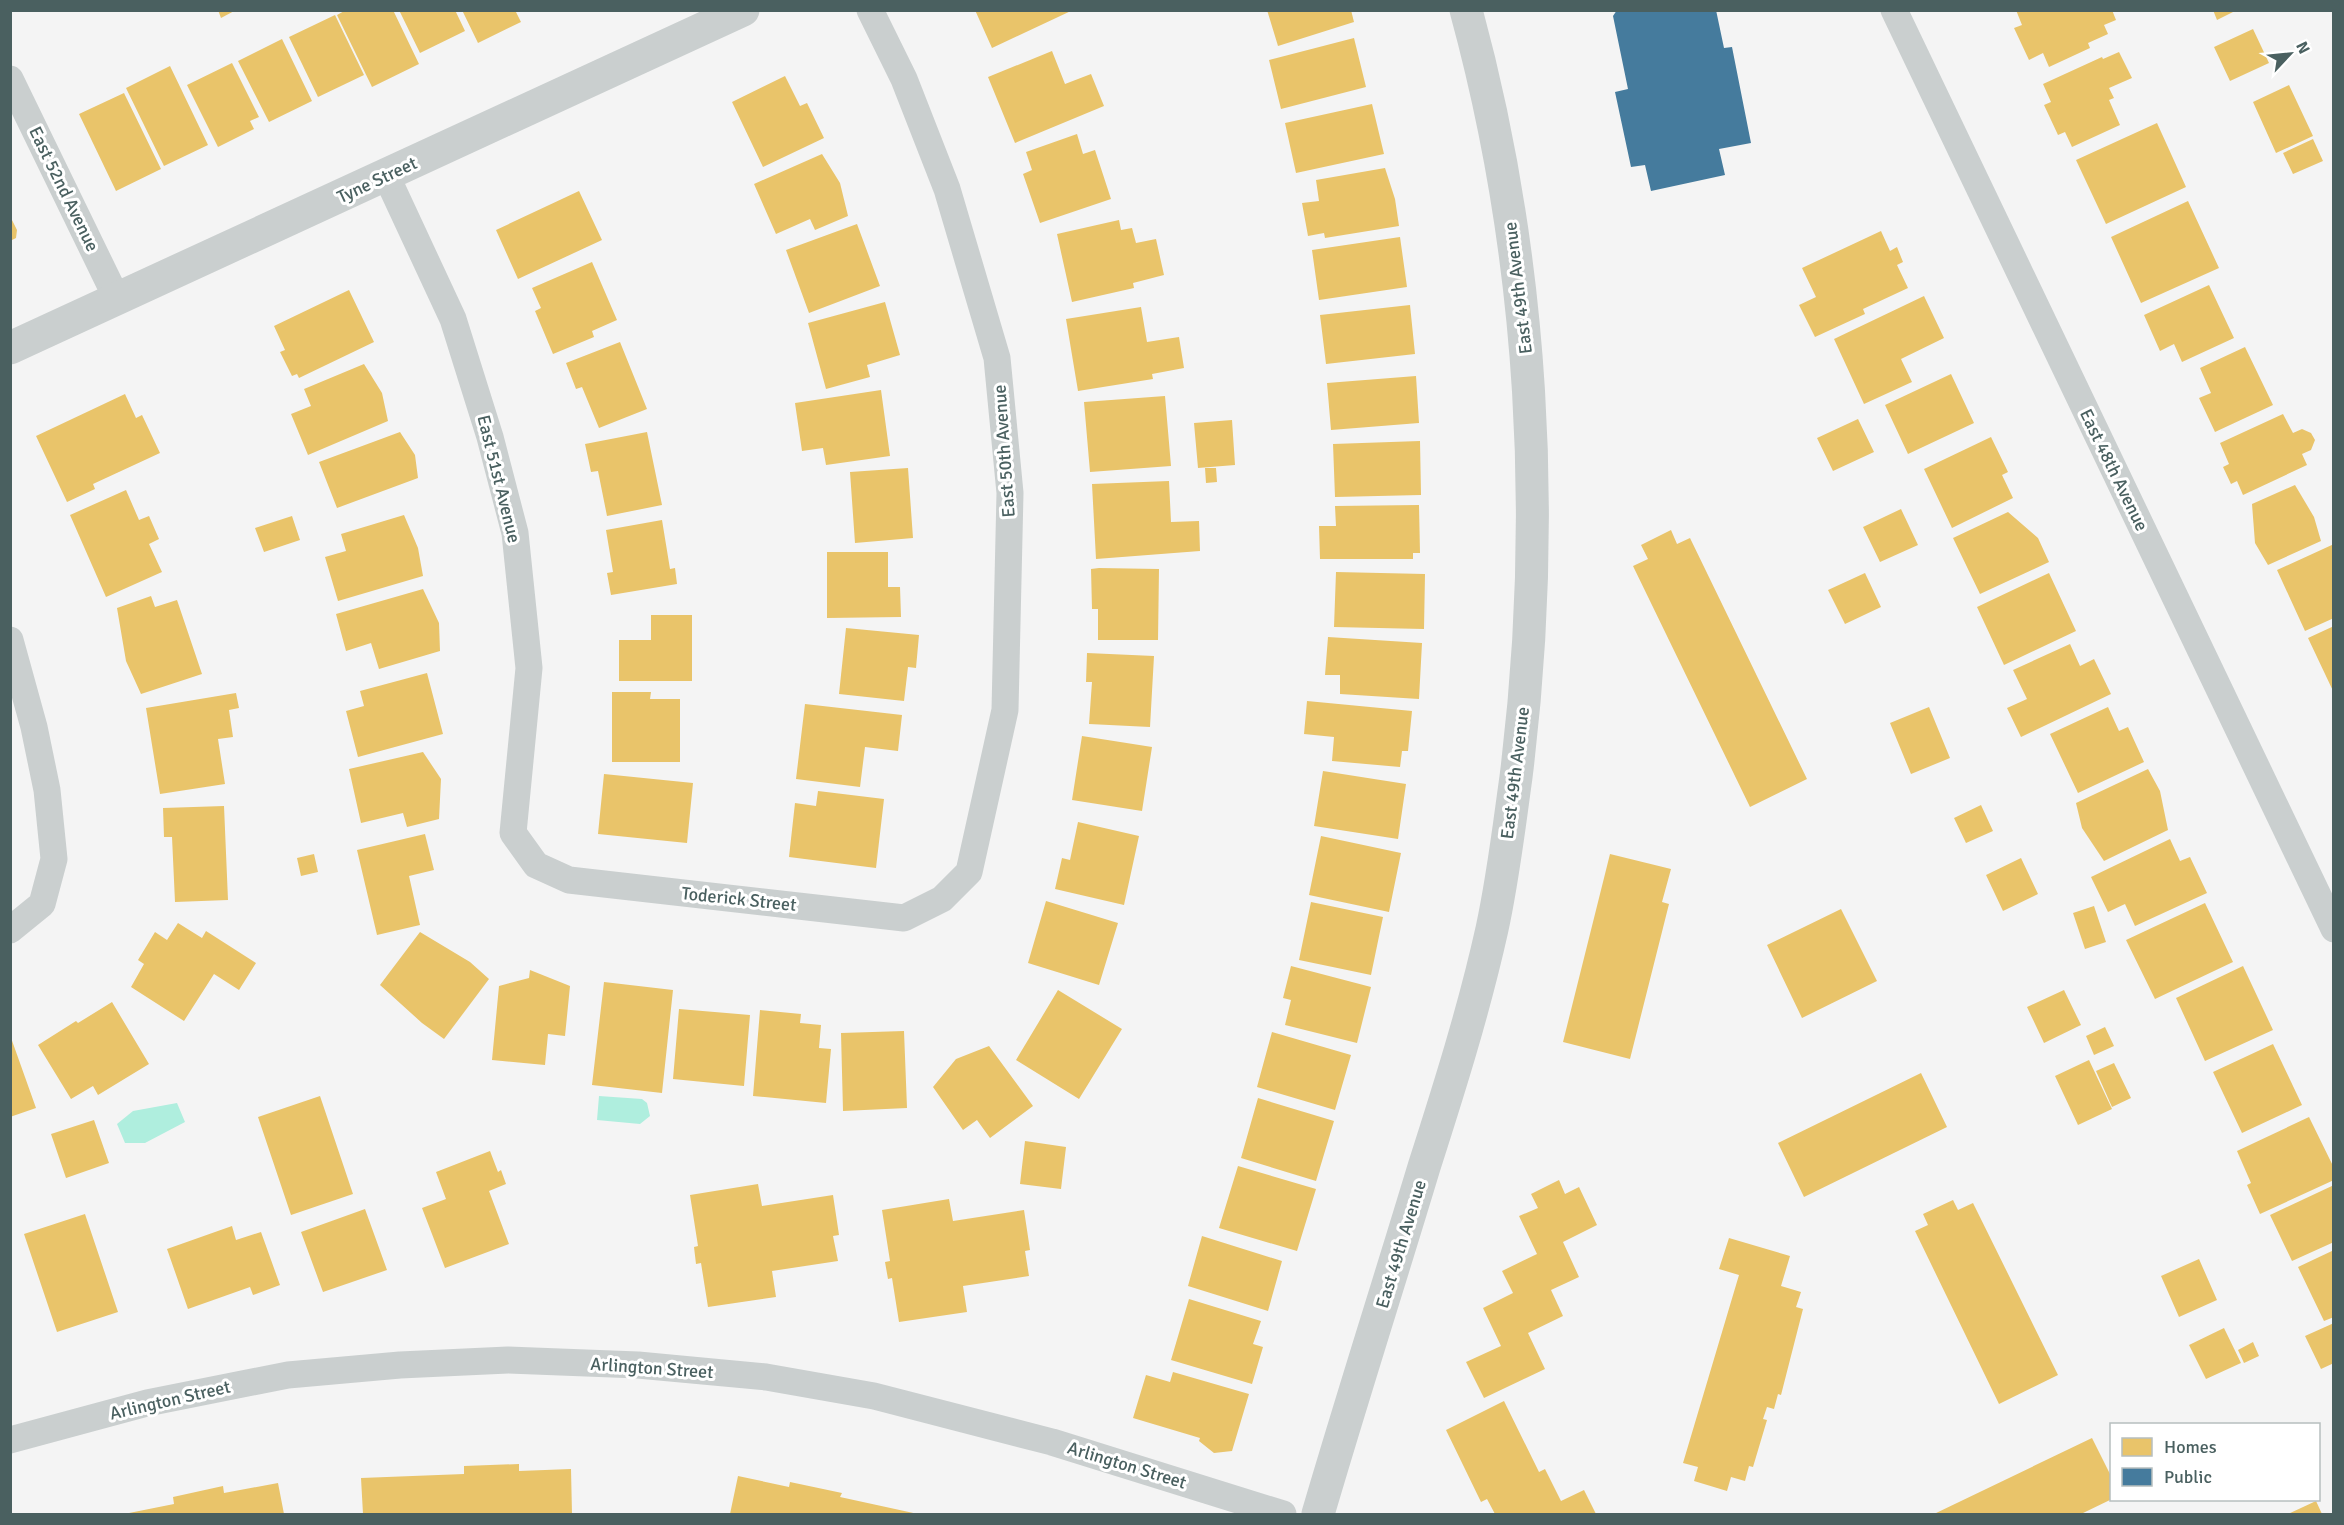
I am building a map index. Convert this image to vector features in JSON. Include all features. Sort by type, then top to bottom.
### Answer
[{"type":"street","name":"Tyne Street","points":[[10,348],[743,10]]},
{"type":"street","name":"East 50th Avenue","points":[[870,10],[904,80],[948,189],[997,358],[1010,493],[1005,710],[969,872],[942,899]]},
{"type":"street","name":"East 49th Avenue","points":[[1318,1515],[1455,1069],[1492,928],[1511,814],[1528,660],[1533,571],[1530,398],[1504,178],[1483,72],[1466,10]]},
{"type":"street","name":"East 48th Avenue","points":[[1894,10],[2334,929]]},
{"type":"street","name":"East 52nd Avenue","points":[[10,79],[117,299]]},
{"type":"street","name":"East 51st Avenue","points":[[386,175],[453,319],[490,437],[515,533],[529,668],[513,832],[537,865]]},
{"type":"street","points":[[10,640],[34,727],[47,790],[54,859],[42,904],[10,930]]},
{"type":"street","name":"Toderick Street","points":[[537,865],[569,880],[904,918],[942,899]]},
{"type":"street","name":"Arlington Street","points":[[10,1440],[147,1403],[288,1375],[400,1365],[508,1360],[638,1365],[766,1377],[874,1396],[1052,1442],[1283,1515]]},
{"type":"shaded area","points":[[599,1096],[642,1099],[647,1103],[650,1116],[640,1124],[597,1120]]},
{"type":"shaded area","points":[[177,1103],[185,1122],[145,1143],[125,1143],[117,1124],[133,1111]]},
{"type":"building: Homes","points":[[218,10],[236,10],[221,18]]},
{"type":"building: Homes","points":[[346,10],[393,10],[419,64],[372,87],[337,15]]},
{"type":"building: Homes","points":[[399,10],[455,10],[465,31],[420,53]]},
{"type":"building: Homes","points":[[462,10],[515,10],[521,22],[478,43]]},
{"type":"building: Homes","points":[[975,10],[1073,10],[992,48]]},
{"type":"building: Homes","points":[[1267,10],[1351,10],[1354,22],[1278,46]]},
{"type":"building: Homes","points":[[2016,10],[2112,10],[2116,20],[2104,25],[2108,34],[2088,43],[2090,48],[2049,67],[2043,53],[2029,60],[2014,28],[2022,25]]},
{"type":"building: Homes","points":[[2213,10],[2237,10],[2217,20]]},
{"type":"building: Homes","points":[[335,15],[364,75],[318,97],[289,37]]},
{"type":"building: Homes","points":[[2253,29],[2269,63],[2230,81],[2214,47]]},
{"type":"building: Homes","points":[[1354,38],[1366,87],[1281,109],[1269,60]]},
{"type":"building: Homes","points":[[282,39],[312,101],[269,122],[238,61]]},
{"type":"building: Homes","points":[[1052,51],[1065,84],[1091,74],[1104,106],[1015,143],[988,77]]},
{"type":"building: Homes","points":[[2119,52],[2132,78],[2109,88],[2114,98],[2109,100],[2120,125],[2072,147],[2065,132],[2058,135],[2044,105],[2051,102],[2043,84],[2102,57],[2103,59]]},
{"type":"building: Homes","points":[[232,63],[259,117],[250,121],[254,129],[218,147],[187,85]]},
{"type":"building: Homes","points":[[170,66],[208,145],[164,166],[126,88]]},
{"type":"building: Homes","points":[[785,76],[800,106],[807,103],[824,138],[763,167],[732,102]]},
{"type":"building: Homes","points":[[2289,85],[2313,136],[2276,153],[2253,102]]},
{"type":"building: Homes","points":[[124,93],[161,169],[116,191],[79,114]]},
{"type":"building: Homes","points":[[1372,104],[1384,154],[1296,173],[1285,123]]},
{"type":"building: Homes","points":[[2157,123],[2186,187],[2106,224],[2076,160]]},
{"type":"building: Homes","points":[[1077,134],[1083,154],[1095,150],[1111,199],[1040,223],[1023,174],[1032,170],[1026,152]]},
{"type":"building: Homes","points":[[2313,139],[2323,161],[2293,174],[2283,153]]},
{"type":"building: Homes","points":[[822,154],[840,183],[848,216],[815,230],[810,219],[776,234],[754,184]]},
{"type":"building: Homes","points":[[1385,168],[1395,199],[1399,226],[1325,238],[1324,233],[1308,236],[1302,203],[1319,201],[1316,180]]},
{"type":"building: Homes","points":[[579,191],[602,240],[518,279],[496,230]]},
{"type":"building: Homes","points":[[2188,201],[2219,268],[2141,303],[2111,237]]},
{"type":"building: Homes","points":[[10,216],[17,230],[16,238],[10,241]]},
{"type":"building: Homes","points":[[1119,220],[1121,230],[1132,228],[1136,243],[1156,239],[1164,275],[1133,283],[1134,288],[1072,302],[1057,234]]},
{"type":"building: Homes","points":[[857,224],[880,286],[809,313],[786,250]]},
{"type":"building: Homes","points":[[1881,231],[1890,251],[1897,247],[1903,262],[1897,265],[1908,288],[1863,309],[1865,314],[1815,337],[1799,305],[1816,297],[1802,268]]},
{"type":"building: Homes","points":[[1400,237],[1407,287],[1319,300],[1312,250]]},
{"type":"building: Homes","points":[[592,262],[617,320],[592,331],[594,337],[553,354],[535,311],[541,308],[532,288]]},
{"type":"building: Homes","points":[[2209,285],[2234,338],[2182,362],[2174,344],[2160,351],[2144,315]]},
{"type":"building: Homes","points":[[349,290],[374,342],[299,378],[297,374],[292,376],[280,352],[285,350],[274,326]]},
{"type":"building: Homes","points":[[1924,296],[1944,338],[1901,359],[1912,382],[1864,404],[1834,339]]},
{"type":"building: Homes","points":[[885,302],[900,355],[867,365],[870,377],[826,389],[808,323]]},
{"type":"building: Homes","points":[[1410,305],[1415,354],[1326,364],[1320,315]]},
{"type":"building: Homes","points":[[1141,307],[1147,342],[1179,337],[1184,368],[1152,374],[1153,379],[1078,391],[1066,319]]},
{"type":"building: Homes","points":[[620,342],[647,409],[599,428],[582,387],[576,389],[566,363]]},
{"type":"building: Homes","points":[[2245,347],[2273,405],[2215,432],[2199,398],[2211,393],[2200,368]]},
{"type":"building: Homes","points":[[364,364],[382,393],[388,421],[308,455],[291,414],[311,406],[304,389]]},
{"type":"building: Homes","points":[[1951,374],[1974,423],[1908,454],[1885,405]]},
{"type":"building: Homes","points":[[1416,376],[1419,423],[1331,430],[1327,383]]},
{"type":"building: Homes","points":[[881,390],[890,456],[826,465],[823,448],[802,451],[795,403]]},
{"type":"building: Homes","points":[[125,394],[136,418],[142,415],[160,453],[93,484],[95,489],[67,502],[36,436]]},
{"type":"building: Homes","points":[[1165,396],[1171,466],[1090,472],[1084,402]]},
{"type":"building: Homes","points":[[2283,414],[2293,433],[2302,429],[2311,433],[2315,440],[2311,450],[2302,454],[2307,465],[2243,495],[2237,481],[2231,484],[2223,467],[2229,464],[2220,443]]},
{"type":"building: Homes","points":[[1858,419],[1874,452],[1833,471],[1817,438]]},
{"type":"building: Homes","points":[[1232,420],[1235,465],[1198,468],[1194,423]]},
{"type":"building: Homes","points":[[400,432],[415,455],[418,478],[337,508],[319,462]]},
{"type":"building: Homes","points":[[647,432],[662,505],[607,516],[598,471],[591,472],[585,444]]},
{"type":"building: Homes","points":[[1991,437],[2008,472],[2002,475],[2013,498],[1952,528],[1924,469]]},
{"type":"building: Homes","points":[[1420,441],[1421,495],[1335,497],[1333,444]]},
{"type":"building: Homes","points":[[908,468],[913,538],[855,543],[850,472]]},
{"type":"building: Homes","points":[[1205,468],[1216,468],[1217,482],[1206,483]]},
{"type":"building: Homes","points":[[1169,481],[1171,522],[1199,521],[1200,551],[1096,559],[1092,484]]},
{"type":"building: Homes","points":[[2295,485],[2314,517],[2321,541],[2268,565],[2255,543],[2252,504]]},
{"type":"building: Homes","points":[[126,490],[139,520],[149,516],[159,539],[149,544],[162,572],[106,597],[70,515]]},
{"type":"building: Homes","points":[[1419,505],[1420,553],[1413,553],[1413,559],[1320,559],[1319,526],[1336,526],[1335,506]]},
{"type":"building: Homes","points":[[1901,509],[1918,545],[1880,562],[1863,527]]},
{"type":"building: Homes","points":[[2008,512],[2038,538],[2049,562],[1980,594],[1953,538]]},
{"type":"building: Homes","points":[[404,515],[418,548],[423,576],[338,601],[325,557],[346,551],[341,534]]},
{"type":"building: Homes","points":[[292,516],[300,540],[264,552],[255,528]]},
{"type":"building: Homes","points":[[662,520],[670,569],[675,568],[677,584],[611,595],[607,573],[613,572],[606,530]]},
{"type":"building: Homes","points":[[1671,530],[1677,544],[1690,538],[1807,779],[1750,807],[1633,566],[1648,559],[1641,545]]},
{"type":"building: Homes","points":[[2334,544],[2334,618],[2305,631],[2277,570]]},
{"type":"building: Homes","points":[[827,552],[888,552],[888,587],[900,587],[901,617],[827,618]]},
{"type":"building: Homes","points":[[1091,569],[1159,569],[1158,640],[1098,640],[1098,609],[1092,609]]},
{"type":"building: Homes","points":[[1336,572],[1425,574],[1424,629],[1334,627]]},
{"type":"building: Homes","points":[[1865,573],[1881,607],[1845,624],[1828,590]]},
{"type":"building: Homes","points":[[2049,573],[2076,631],[2004,665],[1977,607]]},
{"type":"building: Homes","points":[[423,589],[439,623],[440,651],[379,669],[371,643],[346,651],[336,614]]},
{"type":"building: Homes","points":[[151,596],[155,607],[177,600],[202,674],[141,694],[126,661],[117,608]]},
{"type":"building: Homes","points":[[651,615],[692,615],[692,681],[619,681],[619,640],[651,640]]},
{"type":"building: Homes","points":[[2334,626],[2334,693],[2308,638]]},
{"type":"building: Homes","points":[[846,628],[919,635],[916,668],[908,667],[904,701],[839,694]]},
{"type":"building: Homes","points":[[1328,637],[1422,643],[1419,699],[1340,694],[1340,675],[1325,675]]},
{"type":"building: Homes","points":[[2070,644],[2080,666],[2094,659],[2111,694],[2021,737],[2007,708],[2027,699],[2013,670]]},
{"type":"building: Homes","points":[[1087,653],[1154,656],[1150,727],[1089,724],[1092,682],[1086,682]]},
{"type":"building: Homes","points":[[427,673],[443,734],[358,757],[346,711],[364,706],[360,691]]},
{"type":"building: Homes","points":[[612,692],[651,692],[650,699],[680,699],[680,762],[612,762]]},
{"type":"building: Homes","points":[[236,693],[239,708],[229,710],[233,737],[218,739],[225,784],[160,794],[146,708]]},
{"type":"building: Homes","points":[[1307,701],[1412,711],[1408,751],[1402,751],[1400,767],[1332,761],[1334,737],[1304,734]]},
{"type":"building: Homes","points":[[805,704],[902,715],[898,751],[865,747],[860,787],[796,779]]},
{"type":"building: Homes","points":[[1929,707],[1950,758],[1911,774],[1890,723]]},
{"type":"building: Homes","points":[[2108,707],[2119,731],[2128,727],[2144,762],[2078,793],[2050,734]]},
{"type":"building: Homes","points":[[1082,736],[1152,747],[1142,811],[1072,800]]},
{"type":"building: Homes","points":[[423,752],[441,779],[439,819],[407,827],[403,813],[361,823],[349,769]]},
{"type":"building: Homes","points":[[2148,769],[2160,791],[2168,830],[2104,861],[2082,828],[2076,803]]},
{"type":"building: Homes","points":[[1323,771],[1406,784],[1398,839],[1314,826]]},
{"type":"building: Homes","points":[[604,774],[693,783],[687,843],[598,834]]},
{"type":"building: Homes","points":[[818,791],[884,799],[876,868],[789,857],[795,803],[816,806]]},
{"type":"building: Homes","points":[[1981,805],[1993,831],[1966,843],[1954,818]]},
{"type":"building: Homes","points":[[224,806],[228,900],[175,902],[172,837],[164,837],[163,808]]},
{"type":"building: Homes","points":[[1078,822],[1139,836],[1124,905],[1055,889],[1062,858],[1070,860]]},
{"type":"building: Homes","points":[[425,834],[434,870],[409,876],[420,925],[377,935],[357,850]]},
{"type":"building: Homes","points":[[1321,836],[1401,853],[1389,912],[1309,895]]},
{"type":"building: Homes","points":[[2170,839],[2180,861],[2190,857],[2207,893],[2135,926],[2125,904],[2108,912],[2091,877]]},
{"type":"building: Homes","points":[[314,854],[318,872],[301,876],[297,858]]},
{"type":"building: Homes","points":[[1610,854],[1671,869],[1662,902],[1669,904],[1630,1059],[1563,1042]]},
{"type":"building: Homes","points":[[2021,858],[2038,894],[2003,911],[1986,875]]},
{"type":"building: Homes","points":[[1046,901],[1118,923],[1099,985],[1028,963]]},
{"type":"building: Homes","points":[[1311,902],[1383,917],[1371,975],[1299,960]]},
{"type":"building: Homes","points":[[2205,903],[2233,962],[2155,999],[2126,940]]},
{"type":"building: Homes","points":[[2094,906],[2106,942],[2085,949],[2073,913]]},
{"type":"building: Homes","points":[[1841,909],[1877,981],[1802,1018],[1767,945]]},
{"type":"building: Homes","points":[[178,923],[202,938],[206,931],[256,963],[239,990],[214,974],[184,1021],[131,987],[144,964],[138,960],[155,932],[167,940]]},
{"type":"building: Homes","points":[[420,932],[470,962],[489,979],[444,1039],[422,1023],[380,985]]},
{"type":"building: Homes","points":[[1291,966],[1371,987],[1357,1043],[1285,1025],[1291,1000],[1283,998]]},
{"type":"building: Homes","points":[[2243,966],[2273,1030],[2205,1061],[2176,998]]},
{"type":"building: Homes","points":[[530,970],[570,986],[565,1036],[548,1034],[545,1065],[492,1060],[499,986],[529,978]]},
{"type":"building: Homes","points":[[604,982],[673,990],[662,1093],[592,1085]]},
{"type":"building: Homes","points":[[1058,990],[1122,1029],[1079,1099],[1016,1060]]},
{"type":"building: Homes","points":[[2064,990],[2081,1025],[2044,1043],[2027,1007]]},
{"type":"building: Homes","points":[[112,1002],[149,1064],[98,1095],[93,1086],[71,1099],[38,1045]]},
{"type":"building: Homes","points":[[679,1009],[750,1015],[744,1086],[673,1079]]},
{"type":"building: Homes","points":[[760,1010],[801,1014],[800,1023],[821,1025],[819,1048],[831,1049],[826,1103],[753,1096]]},
{"type":"building: Homes","points":[[2105,1027],[2114,1046],[2094,1055],[2086,1036]]},
{"type":"building: Homes","points":[[904,1031],[907,1108],[843,1111],[841,1033]]},
{"type":"building: Homes","points":[[1272,1032],[1351,1055],[1335,1110],[1257,1087]]},
{"type":"building: Homes","points":[[10,1035],[36,1108],[10,1117]]},
{"type":"building: Homes","points":[[2273,1044],[2302,1105],[2242,1133],[2213,1072]]},
{"type":"building: Homes","points":[[989,1046],[1033,1106],[990,1138],[977,1120],[963,1130],[933,1087],[956,1059]]},
{"type":"building: Homes","points":[[2089,1060],[2112,1109],[2078,1125],[2055,1076]]},
{"type":"building: Homes","points":[[2114,1063],[2131,1098],[2112,1107],[2096,1071]]},
{"type":"building: Homes","points":[[1921,1073],[1947,1127],[1804,1197],[1778,1143]]},
{"type":"building: Homes","points":[[320,1096],[353,1194],[291,1215],[258,1117]]},
{"type":"building: Homes","points":[[1258,1098],[1334,1121],[1316,1181],[1241,1158]]},
{"type":"building: Homes","points":[[2309,1117],[2334,1168],[2334,1180],[2260,1214],[2247,1185],[2251,1183],[2237,1151]]},
{"type":"building: Homes","points":[[94,1120],[109,1163],[66,1178],[51,1134]]},
{"type":"building: Homes","points":[[1025,1141],[1066,1147],[1061,1189],[1020,1184]]},
{"type":"building: Homes","points":[[490,1151],[498,1172],[501,1170],[506,1184],[489,1191],[509,1244],[445,1268],[422,1208],[446,1199],[436,1172]]},
{"type":"building: Homes","points":[[1238,1166],[1316,1189],[1297,1251],[1219,1228]]},
{"type":"building: Homes","points":[[1559,1180],[1565,1194],[1579,1187],[1597,1225],[1563,1242],[1579,1277],[1551,1290],[1563,1316],[1528,1333],[1545,1369],[1484,1398],[1466,1362],[1501,1346],[1483,1308],[1513,1293],[1502,1271],[1537,1254],[1519,1216],[1538,1208],[1531,1194]]},
{"type":"building: Homes","points":[[758,1184],[762,1206],[833,1195],[839,1235],[833,1236],[838,1261],[772,1271],[776,1297],[708,1307],[701,1263],[696,1264],[694,1247],[698,1246],[690,1195]]},
{"type":"building: Homes","points":[[2334,1185],[2334,1242],[2292,1261],[2270,1215]]},
{"type":"building: Homes","points":[[949,1199],[953,1221],[1024,1210],[1030,1250],[1025,1251],[1029,1276],[963,1286],[967,1312],[899,1322],[892,1278],[888,1279],[885,1262],[890,1261],[882,1210]]},
{"type":"building: Homes","points":[[1953,1200],[1958,1210],[1973,1203],[2058,1375],[1999,1404],[1915,1231],[1928,1225],[1923,1214]]},
{"type":"building: Homes","points":[[365,1209],[387,1270],[323,1292],[301,1232]]},
{"type":"building: Homes","points":[[85,1214],[118,1312],[57,1332],[24,1234]]},
{"type":"building: Homes","points":[[232,1226],[236,1240],[261,1232],[280,1285],[253,1295],[250,1287],[188,1309],[167,1249]]},
{"type":"building: Homes","points":[[1202,1236],[1282,1261],[1268,1311],[1188,1286]]},
{"type":"building: Homes","points":[[1729,1238],[1790,1256],[1781,1286],[1801,1292],[1796,1307],[1803,1309],[1781,1395],[1778,1394],[1774,1409],[1767,1407],[1763,1419],[1767,1420],[1753,1467],[1749,1466],[1745,1481],[1731,1477],[1727,1491],[1694,1481],[1698,1467],[1683,1463],[1739,1275],[1719,1269]]},
{"type":"building: Homes","points":[[2334,1250],[2334,1317],[2324,1321],[2298,1267]]},
{"type":"building: Homes","points":[[2199,1259],[2217,1300],[2179,1317],[2161,1276]]},
{"type":"building: Homes","points":[[1189,1299],[1261,1321],[1253,1344],[1263,1347],[1252,1384],[1171,1360]]},
{"type":"building: Homes","points":[[2334,1323],[2334,1363],[2321,1369],[2305,1336]]},
{"type":"building: Homes","points":[[2224,1328],[2241,1363],[2206,1379],[2189,1345]]},
{"type":"building: Homes","points":[[2253,1342],[2259,1356],[2244,1363],[2238,1350]]},
{"type":"building: Homes","points":[[1173,1372],[1249,1394],[1232,1451],[1214,1453],[1199,1441],[1200,1438],[1133,1418],[1146,1375],[1170,1382]]},
{"type":"building: Homes","points":[[1504,1401],[1539,1472],[1545,1469],[1561,1501],[1584,1490],[1596,1514],[1495,1514],[1487,1499],[1481,1502],[1446,1430]]},
{"type":"building: Homes","points":[[2092,1438],[2110,1474],[2110,1500],[2081,1514],[1934,1514]]},
{"type":"building: Homes","points":[[519,1464],[519,1471],[571,1469],[572,1514],[363,1514],[361,1478],[464,1474],[464,1466]]},
{"type":"building: Homes","points":[[738,1476],[789,1487],[790,1482],[842,1493],[840,1497],[918,1514],[730,1514]]},
{"type":"building: Homes","points":[[278,1483],[284,1514],[124,1514],[174,1504],[173,1497],[223,1486],[224,1493]]},
{"type":"building: Homes","points":[[2316,1501],[2322,1514],[2288,1514]]},
{"type":"building: Public","points":[[1617,10],[1716,10],[1724,48],[1732,47],[1751,143],[1719,149],[1725,175],[1651,191],[1645,165],[1631,167],[1615,92],[1628,89],[1613,16]]}]
